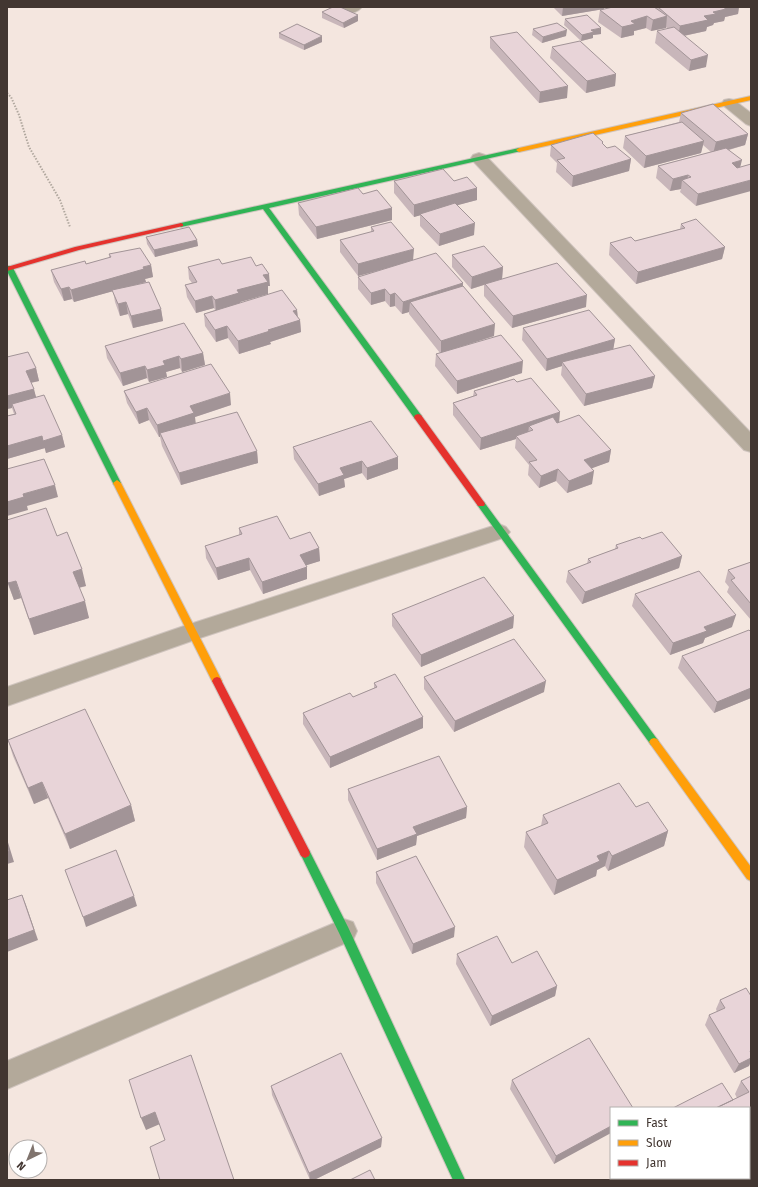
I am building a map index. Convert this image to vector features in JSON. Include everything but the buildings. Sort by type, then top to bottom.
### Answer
[{"type":"street","points":[[459,1180],[344,931],[8,268],[77,248],[751,98]]},
{"type":"street","points":[[729,103],[751,121]]},
{"type":"street","points":[[479,158],[751,445]]},
{"type":"street","points":[[264,206],[751,876]]},
{"type":"street","points":[[7,697],[192,632],[500,532]]},
{"type":"street","points":[[7,1075],[344,931]]},
{"type":"path","points":[[7,93],[11,97],[19,115],[29,147],[60,200],[77,248]]},
{"type":"traffic: fast","points":[[181,225],[519,150]]},
{"type":"traffic: fast","points":[[264,206],[418,417]]},
{"type":"traffic: fast","points":[[9,268],[117,483]]},
{"type":"traffic: fast","points":[[481,504],[654,742]]},
{"type":"traffic: fast","points":[[305,853],[344,931],[459,1180]]},
{"type":"traffic: slow","points":[[519,150],[751,98]]},
{"type":"traffic: slow","points":[[117,483],[217,681]]},
{"type":"traffic: slow","points":[[654,742],[751,876]]},
{"type":"traffic: jam","points":[[7,269],[77,248],[181,225]]},
{"type":"traffic: jam","points":[[418,417],[481,504]]},
{"type":"traffic: jam","points":[[217,681],[305,853]]}]
